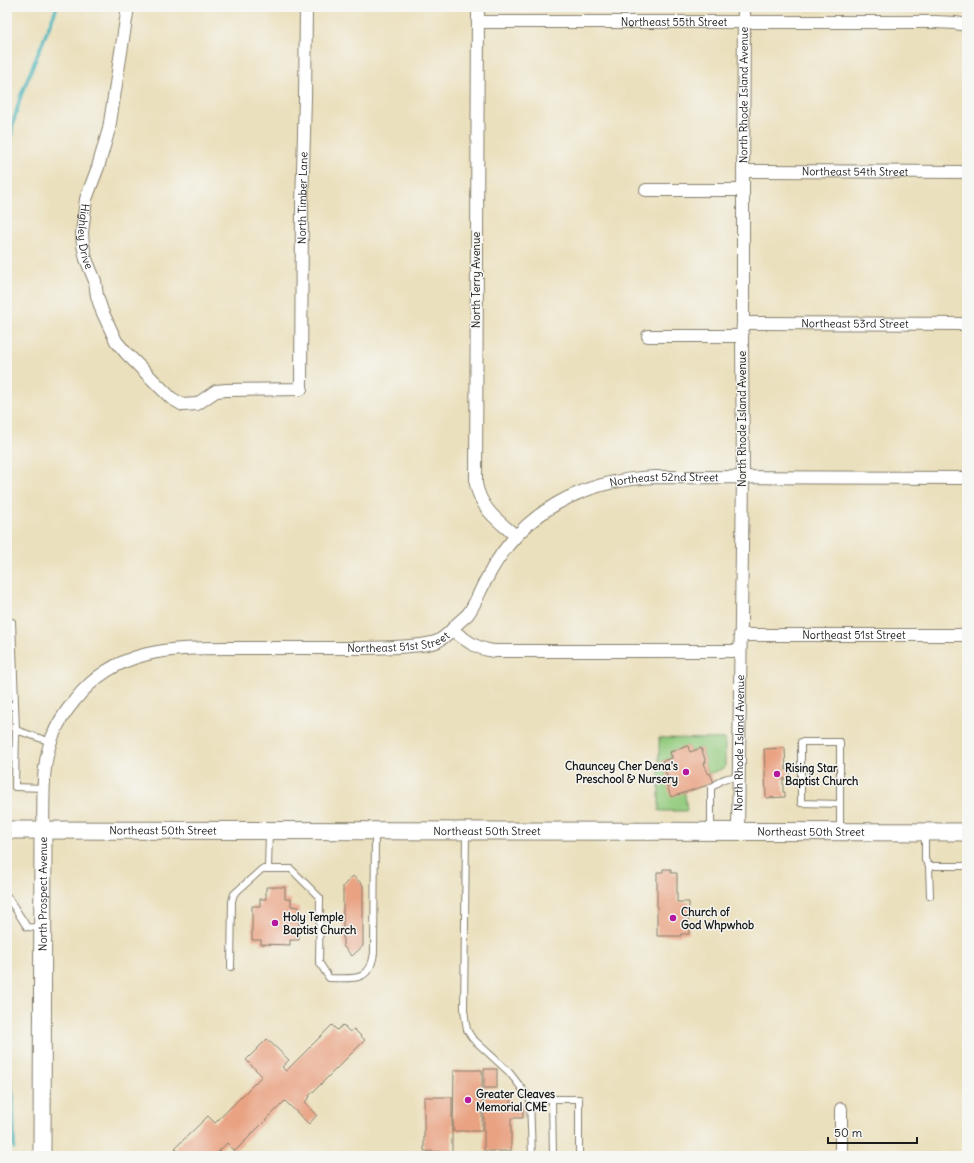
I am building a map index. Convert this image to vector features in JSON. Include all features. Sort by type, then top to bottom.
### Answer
[{"type":"street","name":"Highley Drive","points":[[128,7],[109,130],[98,167],[86,199],[83,218],[83,245],[86,259],[95,281],[97,296],[102,311],[116,341],[126,354],[171,398],[183,404],[197,404],[216,391],[301,388]]},
{"type":"street","name":"North Timber Lane","points":[[301,388],[302,213],[306,7]]},
{"type":"street","name":"North Terry Avenue","points":[[478,7],[476,484],[478,495],[482,504],[516,536]]},
{"type":"street","name":"North Rhode Island Avenue","points":[[738,831],[743,478],[742,336],[744,7]]},
{"type":"street","name":"Northeast 55th Street","points":[[478,22],[935,22],[967,25]]},
{"type":"street","name":"Northeast 54th Street","points":[[743,171],[967,172]]},
{"type":"street","points":[[646,190],[743,190]]},
{"type":"street","name":"Northeast 53rd Street","points":[[743,323],[967,324]]},
{"type":"street","points":[[648,336],[742,336]]},
{"type":"street","name":"Northeast 52nd Street","points":[[452,630],[469,612],[496,562],[516,536],[552,507],[574,494],[615,481],[633,478],[967,478]]},
{"type":"street","name":"Northeast 51st Street","points":[[122,663],[144,654],[180,648],[386,648],[429,644],[439,640],[452,630],[483,650],[494,651],[740,651]]},
{"type":"street","name":"Northeast 51st Street","points":[[740,635],[967,635]]},
{"type":"street","name":"North Prospect Avenue","points":[[42,1156],[44,770],[51,742],[60,720],[86,686],[103,672],[122,663]]},
{"type":"street","name":"Northeast 50th Street","points":[[7,830],[967,832]]},
{"type":"street","points":[[841,1109],[841,1156]]},
{"type":"lane","points":[[7,622],[12,622],[16,730],[15,787],[44,788]]},
{"type":"lane","points":[[7,703],[15,708]]},
{"type":"lane","points":[[16,730],[51,742]]},
{"type":"lane","points":[[840,804],[801,803],[801,742],[840,742],[840,804],[840,831]]},
{"type":"lane","points":[[711,831],[711,787],[715,786],[722,780],[739,777]]},
{"type":"lane","points":[[268,868],[269,831]]},
{"type":"lane","points":[[231,967],[232,897],[258,871],[262,869],[291,869],[320,898],[319,962],[329,978],[356,978],[362,976],[370,968],[374,953],[375,831]]},
{"type":"lane","points":[[466,831],[465,1021],[467,1030],[472,1038],[509,1072],[530,1099],[532,1156]]},
{"type":"lane","points":[[925,833],[925,860],[930,866],[930,896]]},
{"type":"lane","points":[[930,866],[967,866]]},
{"type":"lane","points":[[7,896],[27,927],[43,928]]},
{"type":"lane","points":[[530,1099],[579,1099],[579,1156]]},
{"type":"lane","points":[[552,1099],[553,1156]]},
{"type":"green space","points":[[659,738],[725,739],[725,768],[708,774],[701,748],[690,752],[688,746],[670,752],[672,758],[662,761],[668,779],[685,793],[687,811],[659,811]]},
{"type":"building","name":"Chauncey Cher Dena's Preschool & Nursery","points":[[688,746],[690,752],[701,748],[708,774],[710,773],[714,783],[671,797],[665,780],[668,779],[662,761],[672,758],[670,752]]},
{"type":"building","name":"Rising Star Baptist Church","points":[[785,748],[786,770],[790,770],[790,779],[783,779],[783,792],[785,792],[785,797],[766,798],[764,749]]},
{"type":"building","name":"Church of God Whpwhob","points":[[663,869],[671,869],[671,873],[677,873],[677,902],[689,902],[689,934],[681,934],[681,936],[657,936],[657,872],[663,872]]},
{"type":"building","points":[[353,876],[363,885],[363,946],[352,956],[343,946],[343,886]]},
{"type":"building","name":"Holy Temple Baptist Church","points":[[266,887],[285,887],[285,899],[291,899],[291,906],[299,907],[299,940],[290,940],[290,945],[261,944],[261,940],[252,940],[252,906],[260,906],[260,899],[266,899]]},
{"type":"building","points":[[332,1025],[337,1030],[343,1025],[350,1032],[354,1029],[365,1040],[309,1096],[310,1097],[305,1102],[317,1115],[309,1124],[285,1101],[235,1151],[227,1143],[214,1156],[183,1156],[175,1148],[208,1116],[215,1123],[262,1076],[246,1060],[267,1039],[289,1060],[282,1067],[286,1071]]},
{"type":"building","points":[[484,1069],[497,1069],[497,1088],[484,1088]]},
{"type":"building","name":"Greater Cleaves Memorial CME","points":[[454,1070],[482,1070],[482,1131],[453,1131]]},
{"type":"building","points":[[424,1097],[452,1097],[452,1152],[424,1151]]},
{"type":"building","points":[[484,1097],[511,1097],[511,1106],[523,1106],[523,1118],[511,1118],[511,1151],[484,1151]]},
{"type":"waterway","points":[[7,181],[9,178],[12,127],[21,95],[57,7]]},
{"type":"waterway","points":[[7,1063],[13,1095],[14,1148]]},
{"type":"place","name":"Chauncey Cher Dena's Preschool & Nursery","points":[[686,772]]},
{"type":"place","name":"Rising Star Baptist Church","points":[[777,774]]},
{"type":"place","name":"Church of God Whpwhob","points":[[673,918]]},
{"type":"place","name":"Holy Temple Baptist Church","points":[[275,923]]},
{"type":"place","name":"Greater Cleaves Memorial CME","points":[[468,1100]]}]
